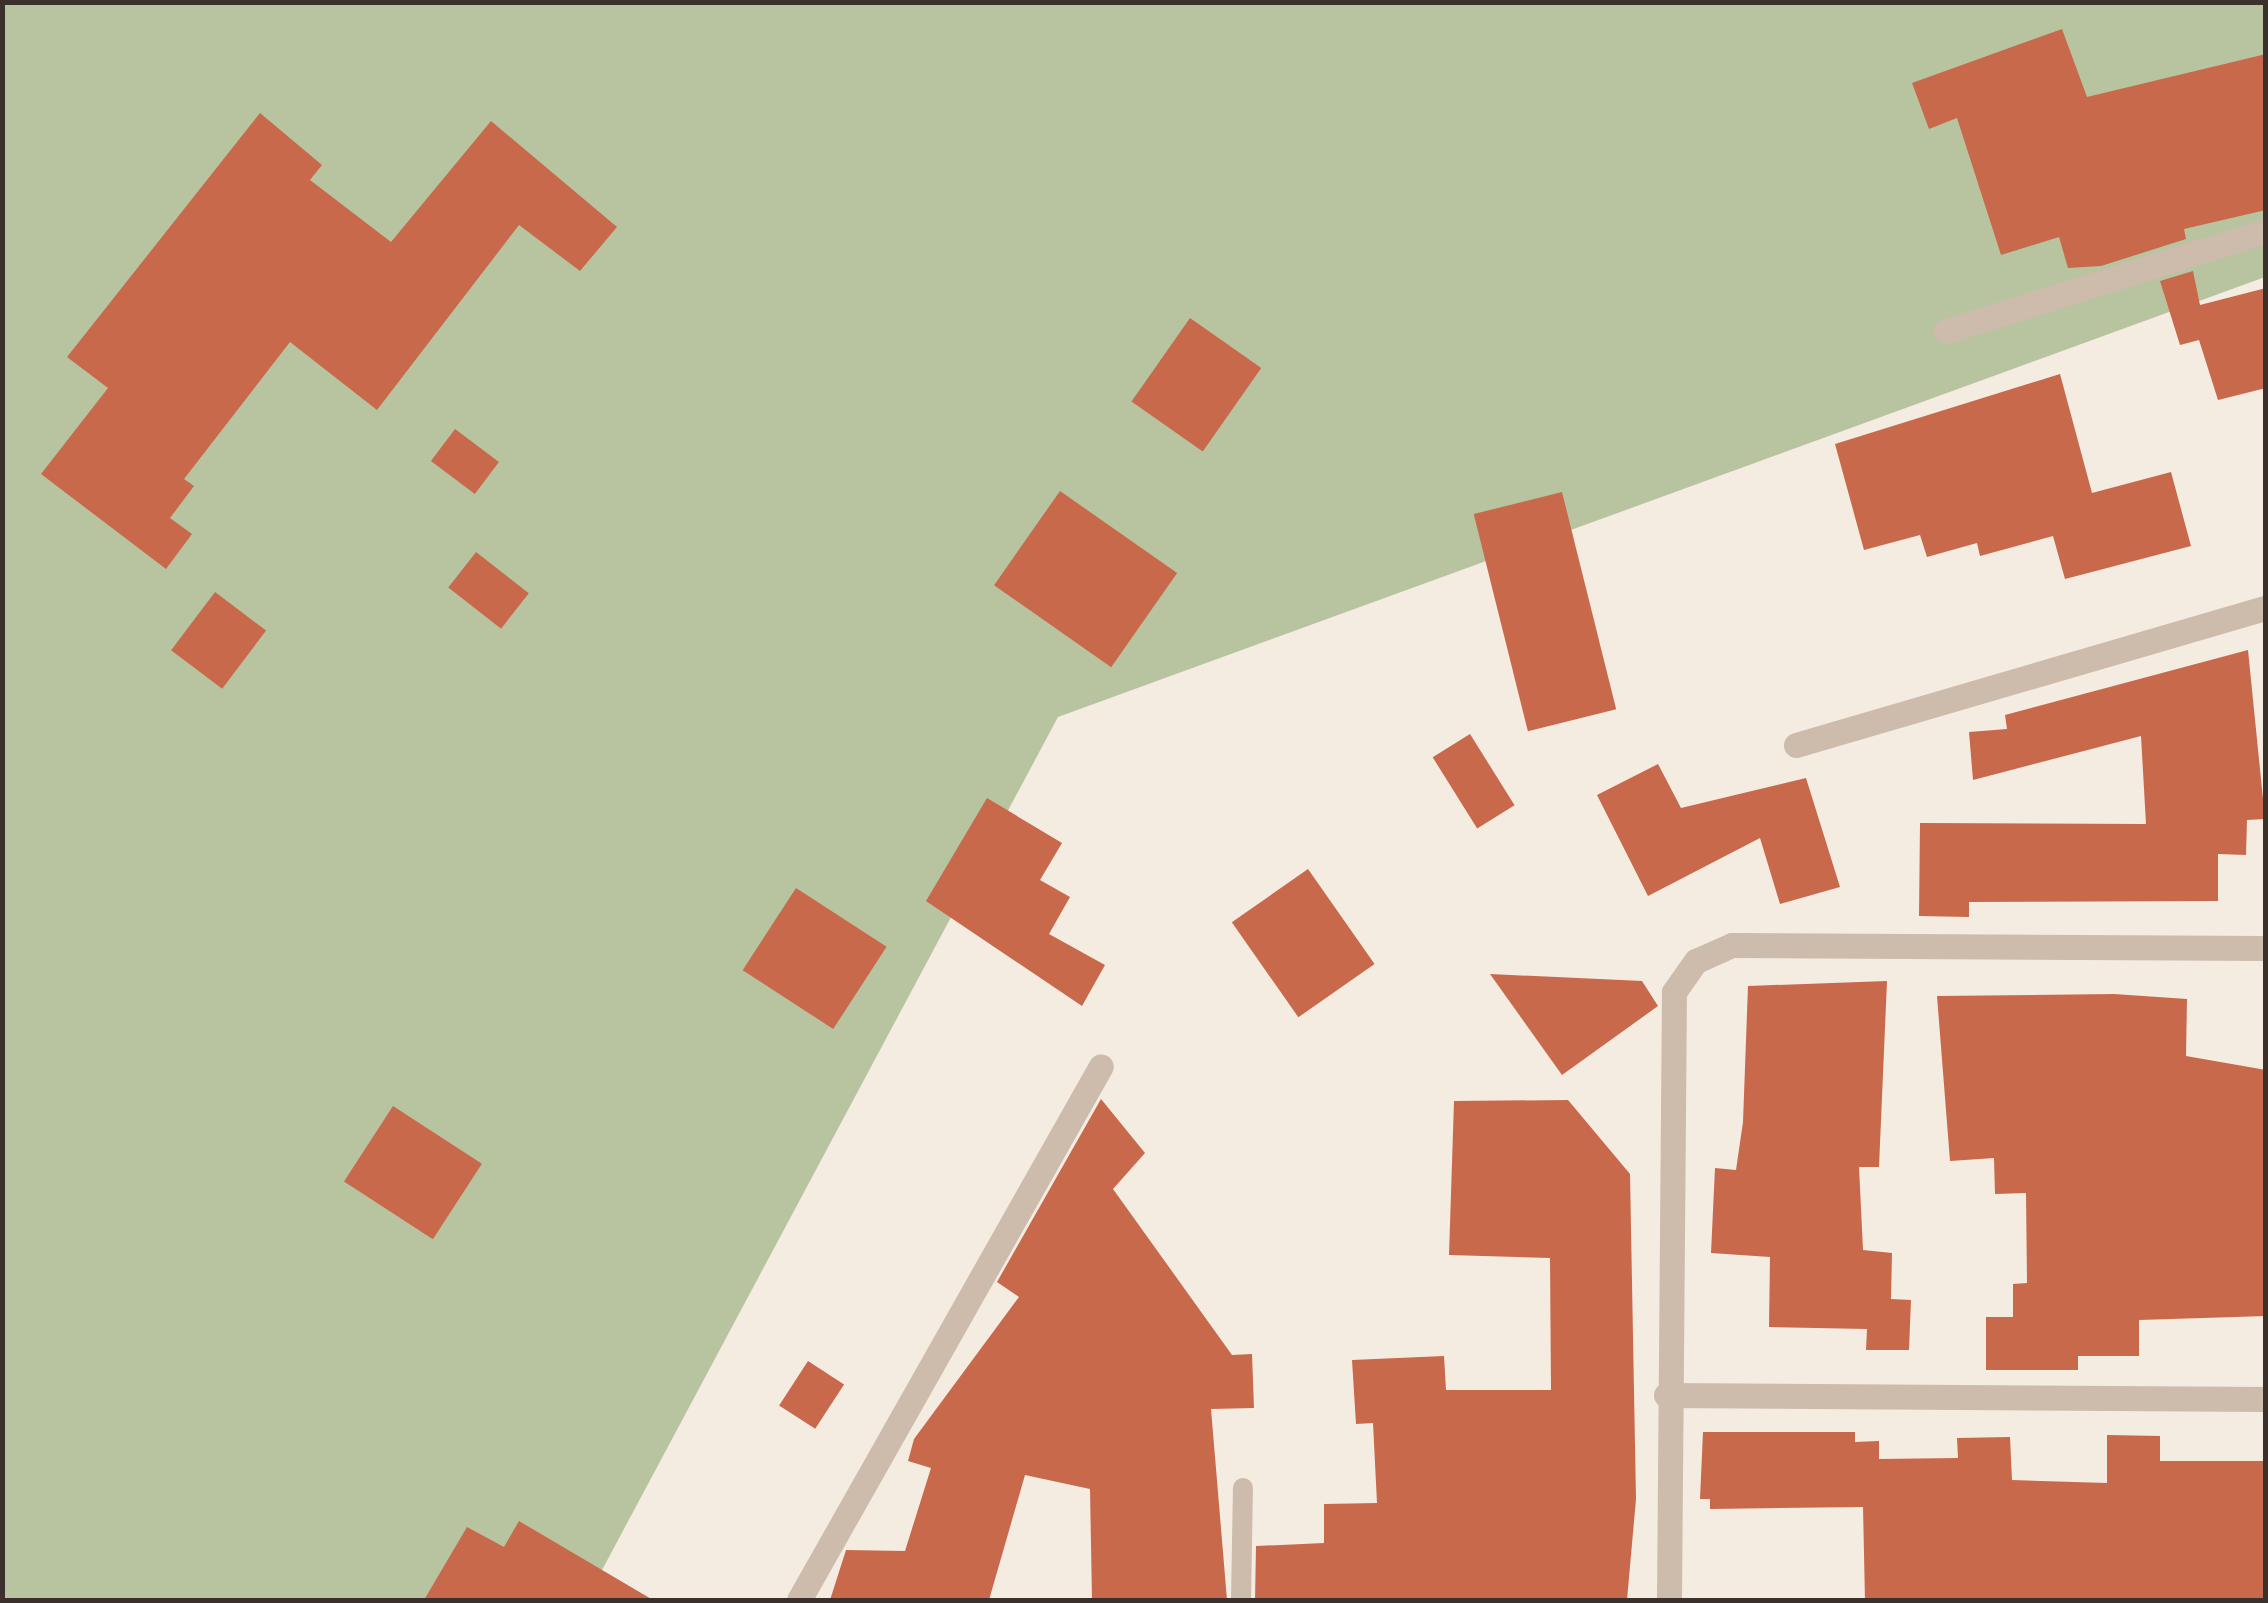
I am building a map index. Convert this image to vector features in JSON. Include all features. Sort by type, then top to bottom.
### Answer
[{"type":"street","points":[[1946,331],[2266,231]]},
{"type":"street","points":[[1796,745],[2266,608]]},
{"type":"street","points":[[1670,1600],[1666,1395],[1674,992],[1696,961],[1732,946],[2266,948]]},
{"type":"street","points":[[799,1600],[1101,1066]]},
{"type":"street","points":[[1666,1395],[2266,1399]]},
{"type":"lane","points":[[1241,1600],[1243,1488]]},
{"type":"green space","points":[[3,3],[2265,3],[2265,277],[1058,717],[586,1600],[3,1600]]},
{"type":"building","points":[[2062,29],[2087,97],[2266,54],[2266,210],[2184,229],[2186,239],[2101,266],[2068,268],[2059,237],[2001,255],[1957,118],[1929,129],[1912,83]]},
{"type":"building","points":[[260,113],[322,165],[310,180],[391,242],[491,121],[617,227],[580,271],[519,225],[377,410],[290,342],[184,479],[194,486],[170,518],[192,534],[166,569],[41,474],[108,388],[67,357]]},
{"type":"building","points":[[2193,271],[2200,305],[2266,288],[2266,388],[2218,400],[2199,340],[2180,345],[2160,281]]},
{"type":"building","points":[[1190,318],[1261,368],[1203,451],[1131,402]]},
{"type":"building","points":[[2060,374],[2092,493],[2171,472],[2191,546],[2065,579],[2053,536],[1980,556],[1977,543],[1927,557],[1920,535],[1864,550],[1835,444]]},
{"type":"building","points":[[455,429],[499,462],[475,494],[431,461]]},
{"type":"building","points":[[1060,491],[1177,573],[1111,667],[994,585]]},
{"type":"building","points":[[1562,492],[1616,709],[1528,731],[1474,514]]},
{"type":"building","points":[[476,552],[529,593],[501,629],[448,587]]},
{"type":"building","points":[[215,592],[266,631],[222,689],[171,650]]},
{"type":"building","points":[[2248,650],[2265,819],[2247,820],[2246,855],[2218,854],[2218,901],[1969,902],[1969,917],[1919,916],[1920,823],[2146,824],[2141,736],[1973,780],[1969,732],[2007,729],[2005,715]]},
{"type":"building","points":[[1470,734],[1515,805],[1477,829],[1433,757]]},
{"type":"building","points":[[1658,764],[1681,808],[1806,778],[1840,887],[1780,904],[1760,838],[1648,896],[1597,795]]},
{"type":"building","points":[[987,798],[1062,843],[1040,880],[1070,897],[1049,934],[1105,965],[1082,1006],[926,901]]},
{"type":"building","points":[[1308,869],[1375,964],[1298,1017],[1232,922]]},
{"type":"building","points":[[796,888],[887,947],[833,1029],[743,970]]},
{"type":"building","points":[[1490,974],[1642,981],[1658,1006],[1562,1075]]},
{"type":"building","points":[[1887,981],[1879,1167],[1859,1167],[1863,1250],[1892,1253],[1891,1299],[1911,1300],[1909,1350],[1866,1350],[1867,1329],[1769,1327],[1770,1257],[1711,1253],[1715,1168],[1736,1170],[1743,1122],[1748,986]]},
{"type":"building","points":[[2114,994],[2187,999],[2186,1056],[2266,1070],[2266,1316],[2139,1320],[2139,1356],[2078,1356],[2078,1370],[1986,1370],[1986,1317],[2013,1317],[2013,1284],[2027,1283],[2026,1193],[1995,1194],[1994,1158],[1950,1161],[1937,996]]},
{"type":"building","points":[[1101,1099],[1145,1153],[1113,1189],[1232,1355],[1252,1354],[1254,1408],[1211,1409],[1227,1600],[1092,1600],[1090,1489],[1025,1475],[989,1600],[830,1600],[846,1550],[905,1551],[931,1468],[908,1461],[914,1439],[1019,1297],[997,1282]]},
{"type":"building","points":[[1568,1100],[1630,1174],[1636,1499],[1627,1600],[1255,1600],[1256,1546],[1324,1543],[1324,1504],[1377,1503],[1373,1423],[1356,1424],[1352,1360],[1444,1356],[1446,1390],[1551,1390],[1550,1258],[1449,1255],[1454,1101]]},
{"type":"building","points":[[393,1106],[482,1164],[433,1239],[344,1181]]},
{"type":"building","points":[[808,1361],[844,1384],[815,1429],[779,1405]]},
{"type":"building","points":[[1703,1432],[1855,1432],[1855,1442],[1879,1441],[1879,1459],[1958,1458],[1957,1438],[2010,1437],[2012,1480],[2107,1483],[2107,1435],[2160,1436],[2160,1461],[2266,1461],[2266,1600],[1865,1600],[1863,1507],[1710,1509],[1710,1499],[1700,1499]]},
{"type":"building","points":[[519,1521],[653,1600],[424,1600],[467,1527],[504,1547]]}]
